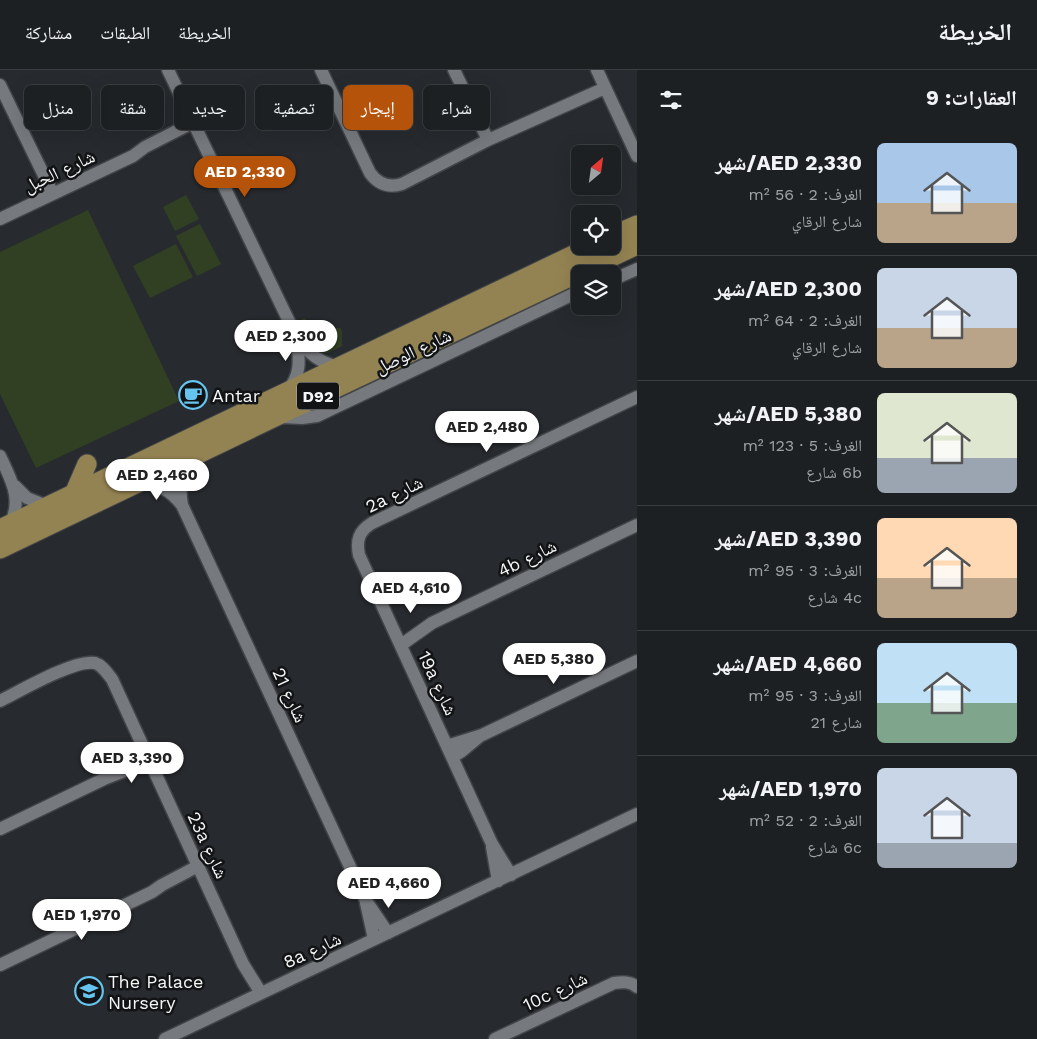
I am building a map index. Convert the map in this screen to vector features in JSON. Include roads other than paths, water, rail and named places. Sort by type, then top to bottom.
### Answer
[{"type":"main road","points":[[621,232],[636,225]]},
{"type":"main road","name":"شارع الوصل","points":[[0,549],[275,416],[637,245]]},
{"type":"main road","name":"شارع الوصل","points":[[5,526],[573,255]]},
{"type":"main road","points":[[74,494],[87,464]]},
{"type":"street","points":[[168,70],[176,85]]},
{"type":"street","points":[[321,70],[370,173],[377,181],[387,185],[402,184],[488,140],[605,88]]},
{"type":"street","points":[[454,70],[488,140]]},
{"type":"street","points":[[597,70],[637,156]]},
{"type":"street","points":[[0,85],[53,194]]},
{"type":"street","name":"شارع الحبل","points":[[0,219],[133,156],[147,152],[188,130]]},
{"type":"street","points":[[198,130],[298,338],[315,358],[341,367]]},
{"type":"street","points":[[621,276],[637,269]]},
{"type":"street","points":[[275,416],[302,418],[317,416],[571,295]]},
{"type":"street","points":[[287,392],[299,370],[298,338]]},
{"type":"street","name":"2a شارع","points":[[359,536],[364,528],[372,523],[637,397]]},
{"type":"street","points":[[0,456],[15,488],[17,503],[14,518],[5,526]]},
{"type":"street","name":"شارع 21","points":[[189,459],[184,468],[180,486],[182,505],[366,900],[388,933]]},
{"type":"street","points":[[12,482],[27,498],[47,506]]},
{"type":"street","name":"شارع 21","points":[[141,482],[151,483],[168,491],[182,505]]},
{"type":"street","name":"4b شارع","points":[[401,645],[432,623],[637,525]]},
{"type":"street","name":"19a شارع","points":[[359,536],[357,545],[359,555],[492,844],[511,875]]},
{"type":"street","name":"4b شارع","points":[[395,632],[432,623]]},
{"type":"street","points":[[450,751],[462,751],[482,734],[637,661]]},
{"type":"street","name":"23a شارع","points":[[0,701],[85,662],[97,664],[106,670],[112,679],[257,995]]},
{"type":"street","points":[[0,829],[148,757]]},
{"type":"street","name":"8a شارع","points":[[165,1039],[637,814]]},
{"type":"street","name":"19a شارع","points":[[492,844],[498,881]]},
{"type":"street","points":[[0,965],[200,870]]},
{"type":"street","name":"شارع 21","points":[[366,900],[374,939]]},
{"type":"street","name":"10c شارع","points":[[494,1039],[614,983],[623,982],[635,985]]},
{"type":"place","name":"Antar","points":[[193,395]]},
{"type":"place","name":"The Palace Nursery","points":[[89,991]]}]
